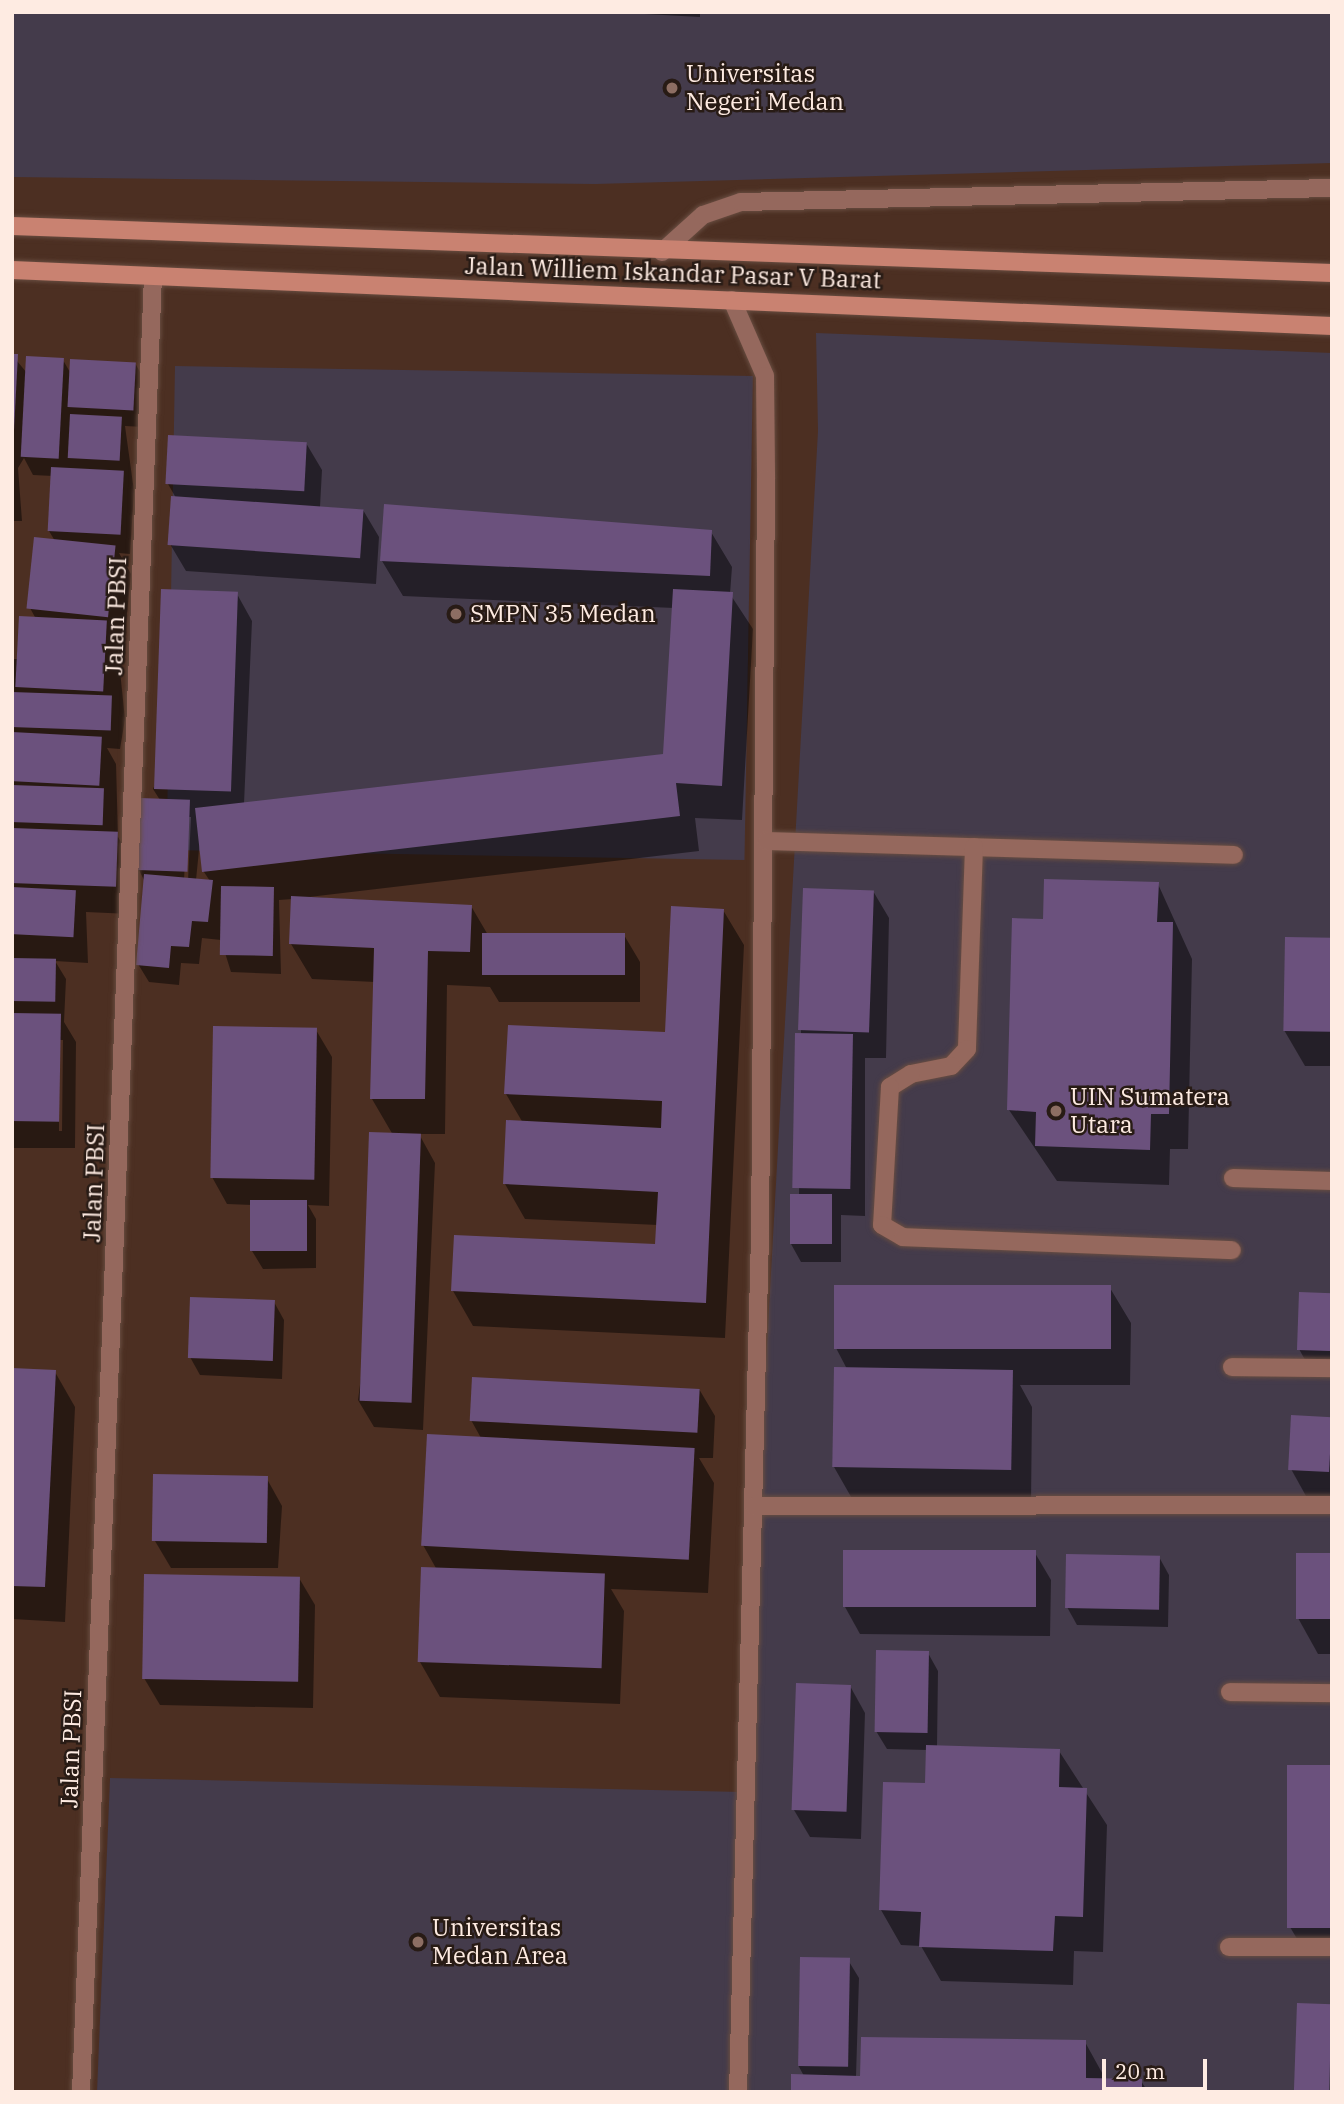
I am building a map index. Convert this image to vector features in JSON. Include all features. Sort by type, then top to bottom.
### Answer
[{"type":"street","points":[[662,252],[703,215],[741,202],[1332,188]]},
{"type":"street","name":"Jalan Williem Iskandar Pasar V Barat","points":[[12,226],[662,252],[1332,273]]},
{"type":"street","name":"Jalan Williem Iskandar Pasar V Barat","points":[[12,270],[1332,326]]},
{"type":"street","name":"Jalan PBSI","points":[[81,2092],[153,276]]},
{"type":"street","points":[[732,300],[765,376],[767,841],[754,1506],[738,2092]]},
{"type":"street","points":[[767,841],[1234,855]]},
{"type":"street","points":[[974,847],[967,1049],[951,1066],[911,1074],[890,1087],[882,1225],[903,1237],[1232,1250]]},
{"type":"street","points":[[1233,1178],[1332,1181]]},
{"type":"street","points":[[1231,1367],[1332,1368]]},
{"type":"street","points":[[754,1506],[1332,1505]]},
{"type":"street","points":[[1230,1692],[1332,1693]]},
{"type":"street","points":[[1229,1947],[1332,1947]]},
{"type":"shaded area","name":"Universitas Negeri Medan","points":[[12,12],[1332,12],[1332,163],[595,184],[12,177]]},
{"type":"shaded area","name":"UIN Sumatera Utara","points":[[816,333],[1332,353],[1332,2092],[97,2092],[110,1778],[742,1792],[818,431]]},
{"type":"shaded area","name":"SMPN 35 Medan","points":[[175,366],[753,376],[744,860],[167,850]]},
{"type":"building","points":[[12,354],[18,354],[14,430],[12,430]]},
{"type":"building","points":[[26,356],[64,358],[59,459],[21,457]]},
{"type":"building","points":[[70,359],[136,362],[133,410],[67,407]]},
{"type":"building","points":[[70,414],[122,417],[120,461],[68,458]]},
{"type":"building","points":[[168,435],[307,442],[304,491],[165,484]]},
{"type":"building","points":[[51,467],[124,471],[121,535],[48,531]]},
{"type":"building","points":[[171,496],[364,509],[360,558],[168,545]]},
{"type":"building","points":[[384,504],[712,530],[710,576],[380,561]]},
{"type":"building","points":[[34,537],[116,546],[108,617],[26,609]]},
{"type":"building","points":[[161,589],[238,592],[231,792],[154,789]]},
{"type":"building","points":[[673,589],[733,592],[722,786],[676,783],[680,816],[202,872],[195,808],[663,754]]},
{"type":"building","points":[[19,616],[107,621],[103,692],[15,687]]},
{"type":"building","points":[[12,692],[112,695],[111,730],[12,727]]},
{"type":"building","points":[[12,732],[102,737],[99,786],[12,781]]},
{"type":"building","points":[[12,785],[104,788],[103,825],[12,822]]},
{"type":"building","points":[[140,798],[190,800],[187,872],[137,870]]},
{"type":"building","points":[[12,828],[118,832],[116,887],[12,883]]},
{"type":"building","points":[[144,874],[213,880],[208,922],[192,921],[189,947],[171,946],[169,968],[136,965]]},
{"type":"building","points":[[1044,879],[1159,882],[1157,922],[1173,922],[1169,1114],[1151,1114],[1150,1150],[1035,1146],[1036,1112],[1007,1110],[1012,918],[1043,919]]},
{"type":"building","points":[[221,886],[274,887],[273,956],[220,955]]},
{"type":"building","points":[[12,887],[76,890],[73,937],[12,934]]},
{"type":"building","points":[[803,888],[874,890],[869,1032],[798,1030]]},
{"type":"building","points":[[291,896],[472,905],[470,952],[428,951],[425,1099],[370,1099],[374,948],[289,944]]},
{"type":"building","points":[[671,906],[724,909],[706,1303],[451,1291],[454,1235],[655,1244],[658,1192],[503,1184],[506,1120],[661,1128],[662,1101],[504,1094],[508,1025],[665,1032]]},
{"type":"building","points":[[482,933],[625,933],[625,975],[482,975]]},
{"type":"building","points":[[1285,937],[1332,938],[1330,1032],[1283,1031]]},
{"type":"building","points":[[12,958],[56,959],[55,1002],[12,1001]]},
{"type":"building","points":[[12,1013],[61,1014],[59,1122],[12,1121]]},
{"type":"building","points":[[213,1026],[317,1028],[314,1180],[210,1178]]},
{"type":"building","points":[[795,1033],[853,1034],[850,1189],[792,1188]]},
{"type":"building","points":[[369,1132],[421,1134],[412,1403],[360,1401]]},
{"type":"building","points":[[790,1194],[832,1194],[832,1244],[790,1244]]},
{"type":"building","points":[[250,1200],[307,1200],[307,1251],[250,1251]]},
{"type":"building","points":[[834,1285],[1111,1285],[1111,1349],[834,1349]]},
{"type":"building","points":[[1299,1292],[1332,1293],[1330,1351],[1297,1350]]},
{"type":"building","points":[[190,1297],[275,1300],[273,1361],[188,1358]]},
{"type":"building","points":[[834,1367],[1013,1370],[1011,1470],[832,1467]]},
{"type":"building","points":[[12,1368],[56,1370],[45,1587],[12,1586]]},
{"type":"building","points":[[472,1377],[700,1389],[697,1433],[470,1421]]},
{"type":"building","points":[[1291,1415],[1332,1417],[1329,1472],[1288,1470]]},
{"type":"building","points":[[427,1434],[695,1448],[689,1560],[421,1546]]},
{"type":"building","points":[[153,1474],[268,1476],[267,1543],[152,1541]]},
{"type":"building","points":[[843,1550],[1036,1550],[1036,1607],[843,1607]]},
{"type":"building","points":[[1296,1553],[1332,1553],[1332,1619],[1296,1619]]},
{"type":"building","points":[[1066,1554],[1160,1556],[1159,1610],[1065,1608]]},
{"type":"building","points":[[421,1567],[605,1573],[602,1668],[418,1662]]},
{"type":"building","points":[[144,1574],[300,1577],[298,1682],[142,1679]]},
{"type":"building","points":[[876,1650],[929,1651],[928,1733],[875,1732]]},
{"type":"building","points":[[796,1683],[851,1685],[847,1812],[792,1810]]},
{"type":"building","points":[[926,1745],[1060,1749],[1059,1787],[1087,1788],[1083,1917],[1055,1916],[1053,1951],[919,1947],[921,1912],[879,1910],[883,1782],[925,1783]]},
{"type":"building","points":[[1287,1765],[1332,1765],[1332,1928],[1287,1928]]},
{"type":"building","points":[[800,1957],[850,1958],[848,2067],[798,2066]]},
{"type":"building","points":[[1297,2003],[1332,2004],[1329,2092],[1294,2092]]},
{"type":"building","points":[[861,2037],[1086,2040],[1086,2078],[1142,2079],[1142,2092],[791,2092],[791,2074],[860,2076]]},
{"type":"place","name":"Universitas Negeri Medan","points":[[672,88]]},
{"type":"place","name":"SMPN 35 Medan","points":[[456,614]]},
{"type":"place","name":"UIN Sumatera Utara","points":[[1056,1111]]},
{"type":"place","name":"Universitas Medan Area","points":[[418,1942]]}]
